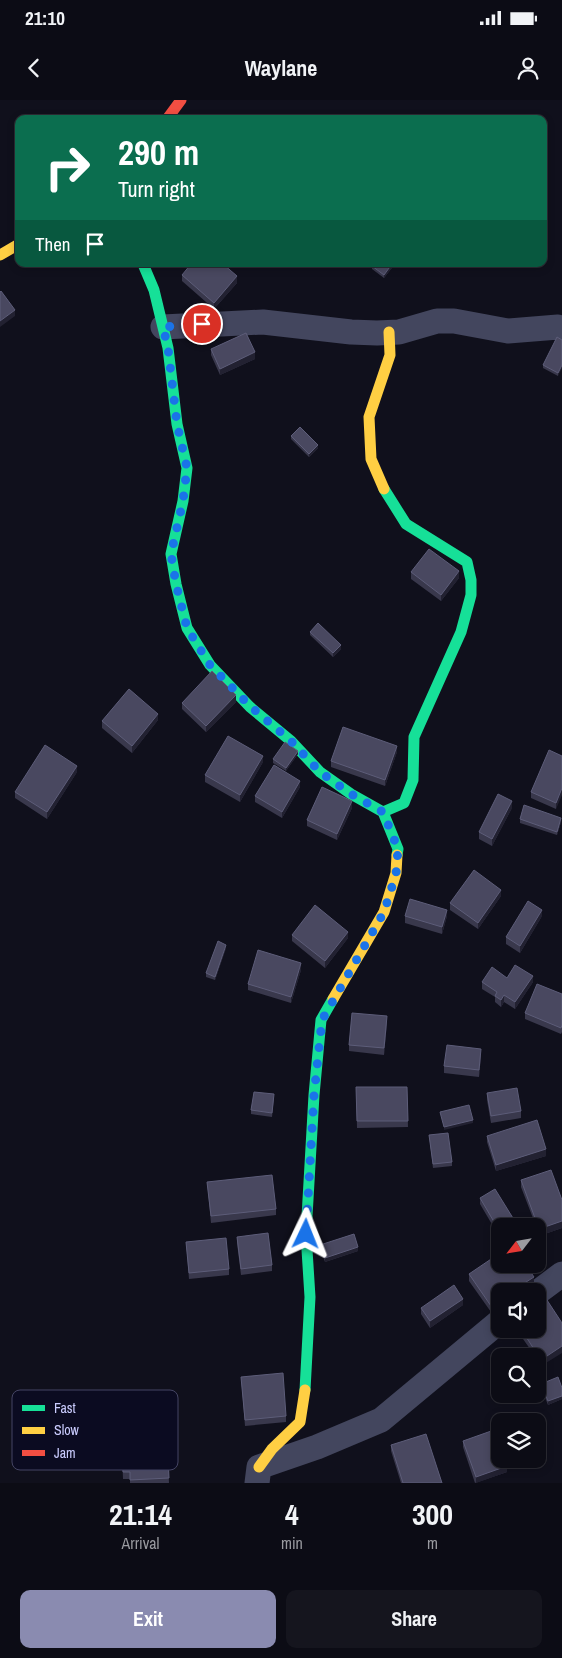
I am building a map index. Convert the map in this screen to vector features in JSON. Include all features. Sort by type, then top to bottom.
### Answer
[{"type":"street","points":[[170,115],[181,100]]},
{"type":"street","points":[[0,255],[15,246]]},
{"type":"street","points":[[144,267],[154,290],[168,348],[177,424],[187,468],[183,501],[171,554],[187,628],[210,665],[250,706],[291,741],[320,772],[351,794],[383,812],[398,849],[396,874],[384,912],[322,1020],[314,1095],[306,1234],[310,1297],[305,1389],[300,1422],[272,1449],[258,1475]]},
{"type":"street","points":[[163,327],[263,322],[352,332],[399,332],[437,321],[454,321],[508,330],[558,327],[562,329]]},
{"type":"street","points":[[383,812],[404,803],[413,780],[414,737],[461,632],[471,595],[471,580],[467,562],[406,524],[385,493],[372,459],[369,417],[390,355],[389,332]]},
{"type":"street","points":[[546,1286],[562,1274]]},
{"type":"street","points":[[258,1475],[317,1446],[381,1420],[491,1328]]},
{"type":"building","points":[[189,267],[226,267],[237,276],[214,303],[182,275]]},
{"type":"building","points":[[373,267],[390,267],[384,275]]},
{"type":"building","points":[[0,292],[15,310],[0,321]]},
{"type":"building","points":[[246,333],[255,352],[220,369],[211,349]]},
{"type":"building","points":[[557,337],[562,340],[562,365],[558,373],[543,365]]},
{"type":"building","points":[[300,427],[318,445],[309,454],[291,436]]},
{"type":"building","points":[[429,549],[459,571],[441,595],[411,572]]},
{"type":"building","points":[[318,623],[341,645],[333,653],[310,632]]},
{"type":"building","points":[[212,671],[236,695],[206,726],[182,703]]},
{"type":"building","points":[[129,689],[158,714],[132,746],[102,721]]},
{"type":"building","points":[[343,727],[397,746],[385,780],[331,761]]},
{"type":"building","points":[[228,736],[263,756],[240,795],[205,775]]},
{"type":"building","points":[[285,742],[298,751],[286,768],[273,759]]},
{"type":"building","points":[[45,745],[77,766],[47,812],[15,792]]},
{"type":"building","points":[[549,750],[562,756],[562,788],[556,803],[531,792]]},
{"type":"building","points":[[274,765],[300,781],[282,812],[255,796]]},
{"type":"building","points":[[322,787],[352,801],[337,834],[307,820]]},
{"type":"building","points":[[498,794],[512,801],[492,839],[479,832]]},
{"type":"building","points":[[524,805],[561,818],[557,832],[520,819]]},
{"type":"building","points":[[474,870],[501,890],[478,923],[450,903]]},
{"type":"building","points":[[410,899],[447,910],[442,927],[405,916]]},
{"type":"building","points":[[528,901],[542,910],[520,946],[506,937]]},
{"type":"building","points":[[315,905],[348,932],[325,961],[292,935]]},
{"type":"building","points":[[218,941],[226,945],[215,977],[206,973]]},
{"type":"building","points":[[258,950],[301,963],[291,997],[248,984]]},
{"type":"building","points":[[515,965],[533,976],[515,1002],[504,995],[501,1000],[495,996],[497,992],[482,982],[492,967],[507,978]]},
{"type":"building","points":[[537,984],[562,994],[561,1028],[525,1013]]},
{"type":"building","points":[[352,1013],[387,1016],[384,1048],[349,1045]]},
{"type":"building","points":[[447,1045],[481,1049],[479,1070],[444,1066]]},
{"type":"building","points":[[356,1087],[407,1087],[408,1121],[357,1121]]},
{"type":"building","points":[[517,1088],[521,1111],[491,1116],[487,1093]]},
{"type":"building","points":[[254,1092],[274,1094],[272,1113],[251,1110]]},
{"type":"building","points":[[469,1105],[473,1120],[444,1127],[440,1112]]},
{"type":"building","points":[[537,1120],[546,1149],[496,1165],[487,1136]]},
{"type":"building","points":[[448,1133],[452,1162],[433,1164],[429,1135]]},
{"type":"building","points":[[551,1170],[562,1200],[562,1221],[546,1227],[546,1218],[535,1218],[521,1180]]},
{"type":"building","points":[[272,1175],[276,1209],[211,1216],[207,1182]]},
{"type":"building","points":[[495,1189],[513,1218],[492,1218],[480,1198]]},
{"type":"building","points":[[268,1233],[272,1265],[241,1269],[237,1237]]},
{"type":"building","points":[[354,1234],[358,1247],[325,1258],[320,1245]]},
{"type":"building","points":[[226,1238],[229,1269],[189,1273],[186,1242]]},
{"type":"building","points":[[491,1259],[491,1273],[531,1273],[534,1277],[525,1283],[491,1283],[491,1306],[469,1274]]},
{"type":"building","points":[[454,1285],[463,1299],[430,1321],[421,1308]]},
{"type":"building","points":[[546,1299],[562,1323],[562,1346],[546,1357],[546,1348],[533,1348],[527,1338],[546,1338]]},
{"type":"building","points":[[283,1373],[286,1416],[245,1420],[241,1377]]},
{"type":"building","points":[[558,1377],[562,1388],[562,1396],[548,1401],[546,1382]]},
{"type":"building","points":[[491,1431],[491,1468],[501,1468],[476,1477],[463,1441]]},
{"type":"building","points":[[426,1434],[442,1483],[403,1483],[391,1445]]},
{"type":"building","points":[[123,1470],[169,1470],[169,1478],[130,1480],[130,1472],[123,1472]]},
{"type":"traffic: fast","points":[[144,267],[154,290],[168,348],[177,424],[187,468],[183,501],[171,554],[187,628],[210,665],[250,707],[291,741],[320,772],[351,794],[383,812],[398,849],[397,855]]},
{"type":"traffic: fast","points":[[383,812],[404,803],[413,780],[414,737],[461,632],[471,595],[471,580],[467,562],[406,524],[384,489]]},
{"type":"traffic: fast","points":[[305,1390],[310,1297],[306,1234],[314,1095],[321,1020],[333,999]]},
{"type":"traffic: slow","points":[[0,255],[15,246]]},
{"type":"traffic: slow","points":[[384,489],[371,459],[369,417],[390,355],[389,332]]},
{"type":"traffic: slow","points":[[333,999],[384,912],[396,873],[397,855]]},
{"type":"traffic: slow","points":[[259,1467],[272,1449],[300,1422],[305,1390]]},
{"type":"traffic: jam","points":[[170,115],[181,100]]},
{"type":"route","points":[[202,324],[163,327],[168,348],[177,424],[187,468],[183,501],[171,554],[187,628],[210,665],[250,706],[291,741],[320,772],[351,794],[383,812],[398,849],[396,874],[384,912],[322,1020],[314,1095],[306,1234]]}]
